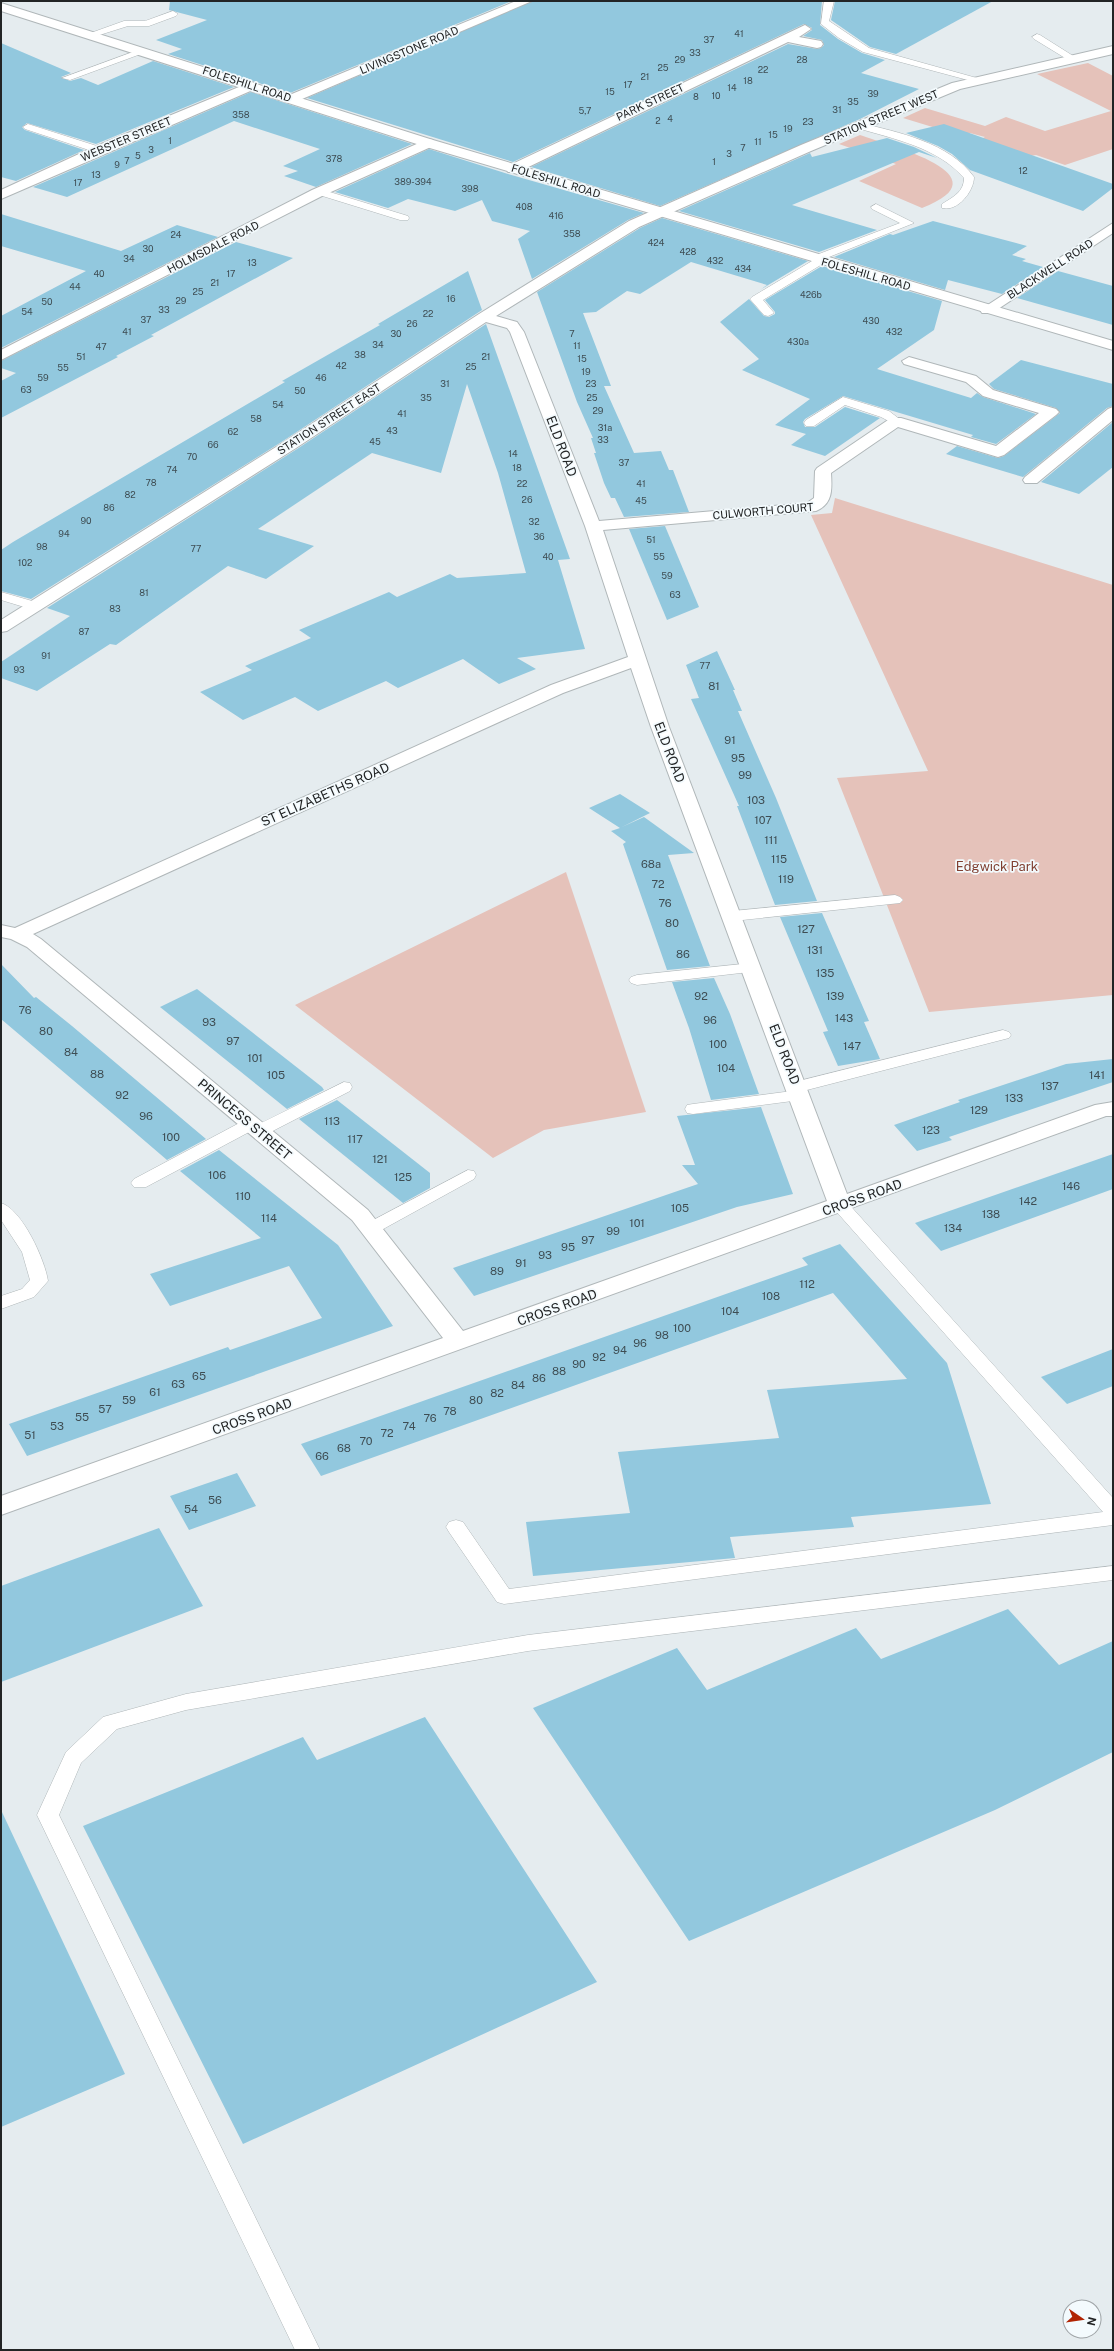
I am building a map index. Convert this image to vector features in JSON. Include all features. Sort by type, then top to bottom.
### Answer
[{"type":"street","name":"LIVINGSTONE ROAD","points":[[291,99],[526,1]]},
{"type":"street","name":"FOLESHILL ROAD","points":[[1,7],[144,51],[428,143],[817,260],[1113,346]]},
{"type":"street","name":"PARK STREET","points":[[513,168],[805,29]]},
{"type":"street","points":[[788,38],[817,44]]},
{"type":"street","name":"STATION STREET WEST","points":[[658,212],[946,90],[979,80],[1113,50]]},
{"type":"street","name":"WEBSTER STREET","points":[[1,195],[99,150],[251,86]]},
{"type":"street","name":"HOLMSDALE ROAD","points":[[1,356],[320,192],[428,143]]},
{"type":"street","name":"STATION STREET EAST","points":[[1,627],[290,446],[484,317],[634,224],[658,212]]},
{"type":"street","name":"BLACKWELL ROAD","points":[[987,310],[1113,227]]},
{"type":"street","name":"ELD ROAD","points":[[484,317],[512,325],[517,332],[593,526],[636,660],[799,1091],[840,1205]]},
{"type":"street","points":[[896,421],[998,452],[1051,412],[988,393],[971,379],[910,361]]},
{"type":"street","points":[[1031,480],[1113,412]]},
{"type":"street","name":"CULWORTH COURT","points":[[593,526],[819,506],[823,501],[823,471],[896,421]]},
{"type":"street","name":"ST ELIZABETHS ROAD","points":[[9,932],[558,689],[636,660]]},
{"type":"street","name":"PRINCESS STREET","points":[[9,932],[34,943],[360,1215],[459,1342]]},
{"type":"street","name":"CROSS ROAD","points":[[1,1506],[1103,1110],[1113,1110]]},
{"type":"lane","points":[[829,1],[824,22],[842,36],[866,50],[979,80]]},
{"type":"lane","points":[[90,35],[127,23],[146,24],[173,14]]},
{"type":"lane","points":[[1037,38],[1073,59]]},
{"type":"lane","points":[[67,78],[144,51]]},
{"type":"lane","points":[[860,126],[938,153],[961,167],[969,177],[967,190],[961,197],[946,206]]},
{"type":"lane","points":[[28,127],[99,150]]},
{"type":"lane","points":[[320,192],[404,218]]},
{"type":"lane","points":[[768,313],[756,299],[817,260],[909,223],[876,207]]},
{"type":"lane","points":[[810,423],[843,401],[885,414],[896,421]]},
{"type":"lane","points":[[1,596],[34,606]]},
{"type":"lane","points":[[733,916],[895,900]]},
{"type":"lane","points":[[637,980],[752,968]]},
{"type":"lane","points":[[693,1109],[799,1091],[1003,1035]]},
{"type":"lane","points":[[140,1183],[344,1087]]},
{"type":"lane","points":[[370,1229],[468,1175]]},
{"type":"lane","points":[[840,1205],[1113,1512]]},
{"type":"lane","points":[[1,1209],[18,1229],[38,1272],[39,1281],[28,1293],[1,1303]]},
{"type":"lane","points":[[456,1526],[504,1597],[1113,1518]]},
{"type":"lane","points":[[308,2350],[48,1814],[73,1758],[110,1723],[186,1702],[528,1643],[1113,1573]]},
{"type":"green space","points":[[1088,63],[1113,76],[1113,149],[1065,165],[1036,155],[1011,159],[960,150],[985,137],[970,133],[962,136],[903,118],[925,108],[985,126],[1006,117],[1045,131],[1111,111],[1037,74]]},
{"type":"green space","points":[[860,135],[894,146],[934,163],[948,173],[953,184],[945,196],[922,208],[859,181],[896,164],[839,144]]},
{"type":"green space","name":"Edgwick Park","points":[[835,498],[1113,585],[1113,995],[929,1012],[837,778],[928,771],[811,515],[832,513]]},
{"type":"green space","points":[[566,872],[646,1112],[544,1130],[493,1158],[295,1005]]},
{"type":"building","points":[[170,1],[512,1],[290,93],[168,54],[182,49],[156,40],[207,20],[169,10]]},
{"type":"building","points":[[533,1],[822,1],[820,25],[838,39],[862,53],[885,60],[861,73],[919,89],[860,119],[660,206],[531,167],[788,44],[817,49],[821,48],[824,45],[822,40],[803,36],[812,30],[812,28],[804,24],[513,162],[307,98]]},
{"type":"building","points":[[835,1],[993,1],[896,54],[870,47],[831,20]]},
{"type":"building","points":[[1,43],[71,73],[61,77],[70,81],[81,78],[98,85],[153,61],[234,87],[96,144],[27,123],[22,127],[25,130],[84,150],[16,181],[1,177]]},
{"type":"building","points":[[251,92],[412,144],[316,187],[284,176],[298,171],[283,166],[320,149],[234,121],[67,197],[33,187]]},
{"type":"building","points":[[944,124],[1113,184],[1113,188],[1083,211],[970,170],[952,154],[938,146],[906,133]]},
{"type":"building","points":[[887,138],[914,147],[937,158],[919,152],[792,205],[877,230],[819,252],[679,211],[810,153],[812,157]]},
{"type":"building","points":[[429,149],[508,174],[644,213],[628,220],[532,279],[518,239],[530,231],[492,221],[482,200],[455,211],[408,199],[388,208],[335,192]]},
{"type":"building","points":[[1,214],[121,251],[177,225],[218,237],[1,348],[1,316],[86,271],[1,246]]},
{"type":"building","points":[[662,218],[808,261],[760,290],[767,285],[691,262],[640,294],[627,291],[596,312],[583,313],[611,386],[604,386],[634,453],[661,451],[669,470],[673,470],[689,512],[624,517],[615,498],[611,498],[604,483],[594,453],[596,453],[591,438],[593,438],[577,402],[537,292],[640,228]]},
{"type":"building","points":[[933,221],[1027,246],[1012,255],[1026,259],[1022,261],[1043,267],[1002,294],[948,280],[945,290],[834,257],[890,234],[893,235]]},
{"type":"building","points":[[236,242],[293,258],[151,335],[154,336],[116,356],[118,357],[1,418],[1,381],[16,373],[1,368],[1,361]]},
{"type":"building","points":[[822,266],[942,301],[934,330],[877,369],[971,398],[977,393],[983,397],[1036,414],[996,444],[971,437],[973,435],[843,396],[805,419],[803,422],[805,427],[815,427],[845,407],[880,418],[825,456],[791,445],[806,434],[775,425],[810,399],[742,370],[759,359],[720,322],[749,299],[764,316],[769,317],[775,314],[765,300]]},
{"type":"building","points":[[468,271],[482,310],[283,441],[31,599],[1,591],[1,550],[285,382],[282,381],[380,325],[378,324]]},
{"type":"building","points":[[1058,271],[1113,286],[1113,325],[1017,298]]},
{"type":"building","points":[[486,324],[570,559],[558,560],[585,649],[517,658],[536,669],[499,684],[463,659],[398,688],[386,681],[318,711],[295,697],[243,720],[200,692],[252,670],[245,666],[311,638],[299,630],[389,592],[397,597],[450,574],[457,578],[526,573],[498,473],[467,384],[441,473],[372,453],[258,529],[314,546],[266,579],[228,566],[116,645],[110,644],[37,691],[1,678],[1,662],[70,616],[47,608],[297,449]]},
{"type":"building","points":[[1021,360],[1113,384],[1113,406],[1107,408],[1023,477],[946,454],[957,446],[998,458],[1004,456],[1060,413],[1056,408],[994,389],[989,384]]},
{"type":"building","points":[[1113,422],[1113,467],[1079,494],[1041,482]]},
{"type":"building","points":[[665,526],[699,607],[667,620],[629,529]]},
{"type":"building","points":[[717,651],[735,690],[733,690],[742,711],[738,711],[776,798],[817,901],[775,905],[737,806],[739,806],[691,699],[699,698],[686,665]]},
{"type":"building","points":[[620,794],[650,813],[622,827],[644,817],[694,853],[668,855],[710,966],[667,970],[623,844],[626,842],[611,831],[620,828],[589,808]]},
{"type":"building","points":[[822,913],[869,1021],[864,1022],[880,1059],[838,1066],[823,1032],[828,1031],[780,917]]},
{"type":"building","points":[[1,964],[34,998],[36,997],[72,1026],[206,1139],[167,1160],[1,1019]]},
{"type":"building","points":[[714,978],[730,1014],[759,1094],[711,1100],[689,1028],[672,982]]},
{"type":"building","points":[[197,989],[324,1090],[287,1109],[160,1007]]},
{"type":"building","points":[[1113,1059],[1113,1082],[949,1137],[952,1140],[917,1151],[894,1125],[960,1102],[958,1100],[1066,1064]]},
{"type":"building","points":[[337,1100],[430,1173],[430,1188],[403,1203],[299,1119]]},
{"type":"building","points":[[761,1107],[793,1194],[737,1207],[474,1296],[453,1268],[698,1184],[682,1165],[695,1165],[677,1116]]},
{"type":"building","points":[[219,1150],[338,1245],[393,1326],[27,1456],[9,1424],[228,1347],[230,1350],[322,1318],[289,1266],[170,1306],[150,1274],[261,1238],[180,1171]]},
{"type":"building","points":[[1113,1154],[1113,1189],[941,1251],[915,1223]]},
{"type":"building","points":[[840,1244],[947,1363],[991,1504],[851,1517],[854,1527],[730,1537],[735,1558],[533,1576],[526,1522],[630,1513],[618,1452],[779,1438],[767,1390],[907,1379],[833,1293],[321,1476],[301,1444],[808,1265],[802,1258]]},
{"type":"building","points":[[1113,1349],[1113,1386],[1067,1404],[1041,1377]]},
{"type":"building","points":[[237,1473],[256,1506],[189,1530],[170,1496]]},
{"type":"building","points":[[159,1528],[203,1606],[1,1682],[1,1586]]},
{"type":"building","points":[[1008,1609],[1059,1665],[1113,1641],[1113,1752],[995,1810],[689,1941],[533,1708],[677,1648],[707,1690],[856,1628],[881,1659]]},
{"type":"building","points":[[425,1717],[597,1982],[243,2144],[83,1826],[303,1737],[317,1760]]},
{"type":"building","points":[[1,1810],[125,2074],[1,2127]]}]
